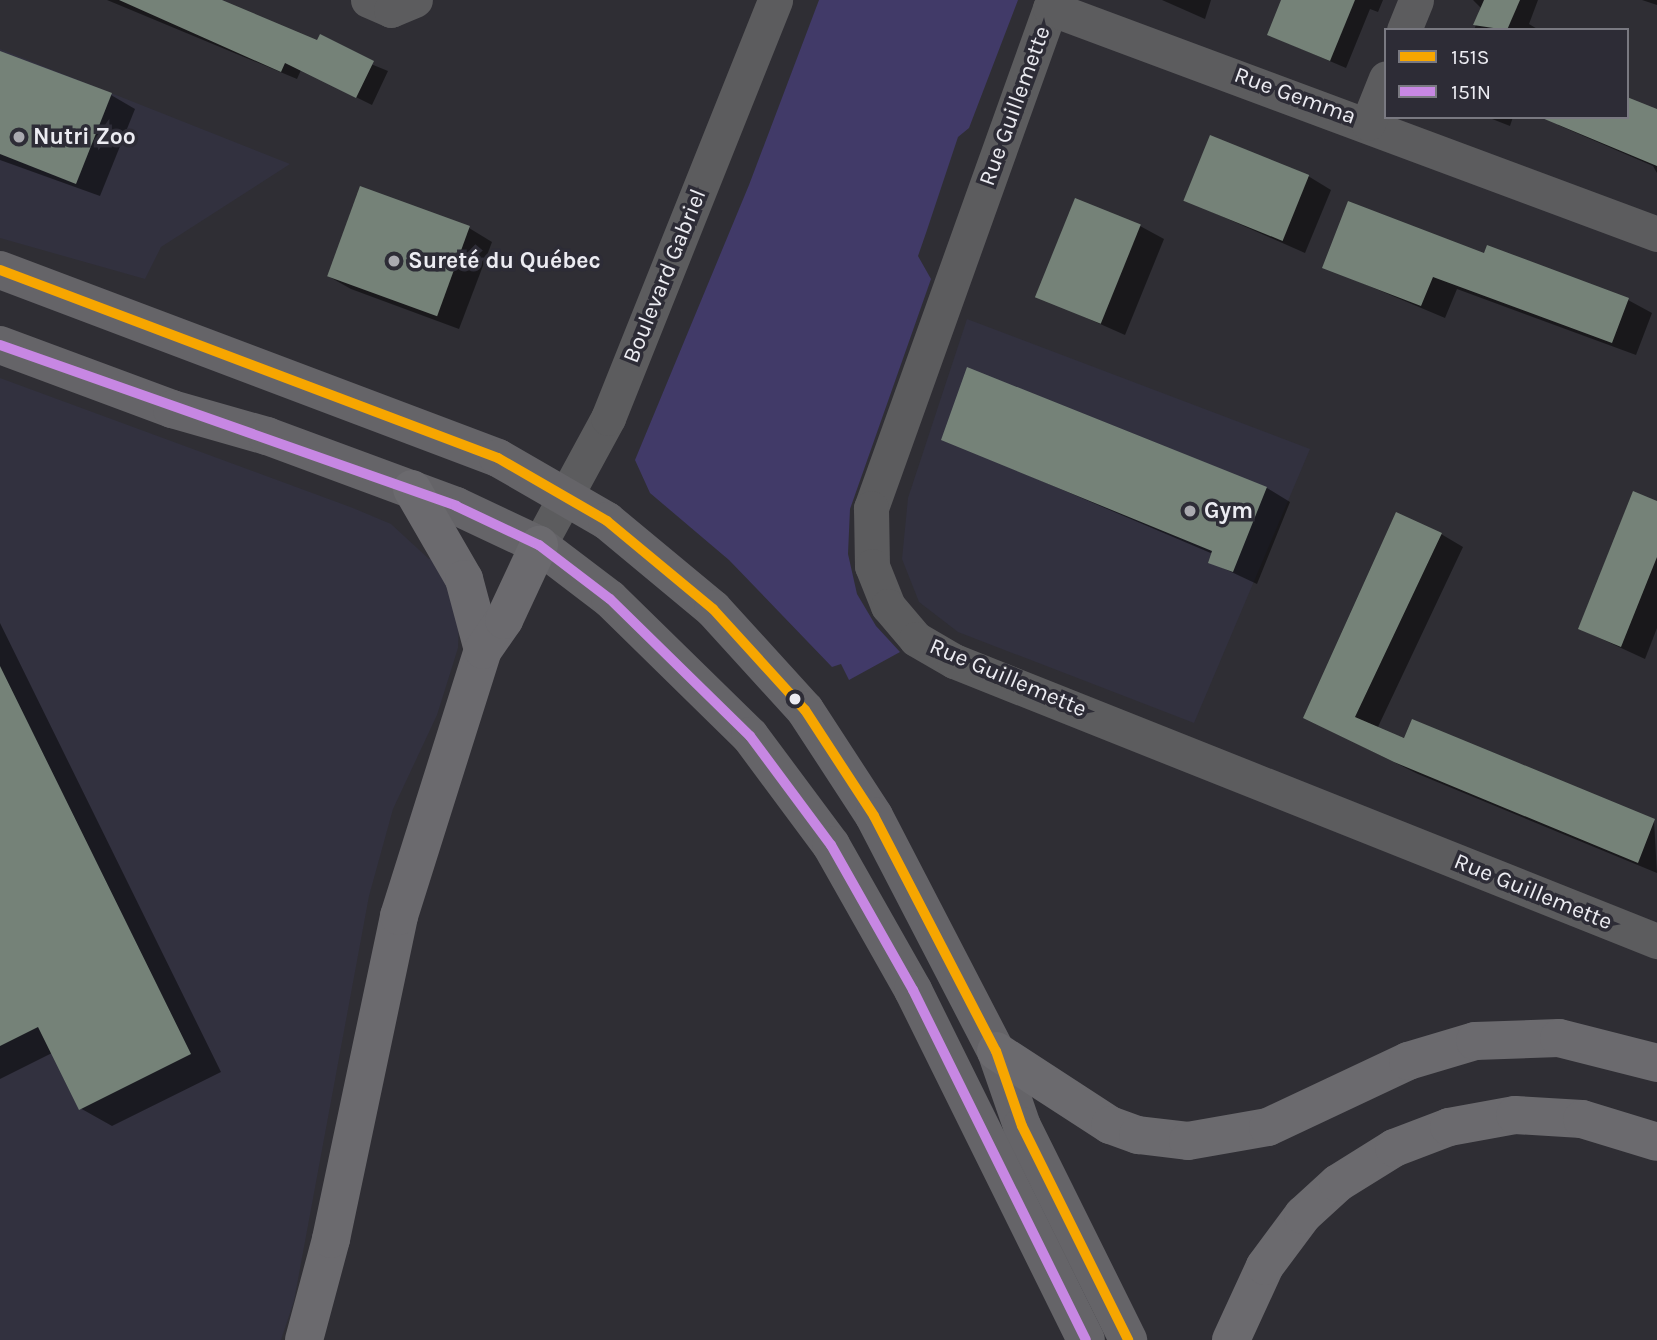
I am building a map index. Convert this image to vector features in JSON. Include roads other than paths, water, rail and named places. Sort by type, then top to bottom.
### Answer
[{"type":"highway","points":[[412,489],[464,579],[483,650]]},
{"type":"highway","points":[[304,1340],[331,1239],[399,916],[483,650],[504,620],[539,545]]},
{"type":"highway","points":[[996,1051],[1110,1125],[1138,1135],[1188,1141],[1268,1127],[1408,1061],[1475,1041],[1559,1038],[1657,1063]]},
{"type":"highway","points":[[1231,1340],[1253,1287],[1290,1230],[1338,1183],[1394,1148],[1449,1127],[1515,1115],[1582,1119],[1657,1142]]},
{"type":"main road","points":[[0,270],[465,444],[568,495],[622,533],[705,602],[805,710],[874,816],[996,1051],[1022,1126],[1128,1340]]},
{"type":"main road","points":[[0,345],[172,409],[267,436],[412,489],[539,545],[581,573],[694,678],[750,736],[831,845],[913,990],[1086,1340]]},
{"type":"street","name":"Boulevard Gabriel","points":[[539,545],[608,418],[775,0]]},
{"type":"street","points":[[1406,28],[1416,0]]},
{"type":"street","name":"Rue Gemma","points":[[1052,4],[1657,234]]},
{"type":"street","name":"Rue Guillemette","points":[[1052,4],[872,508],[872,566],[888,606],[905,629],[940,655],[1657,941]]},
{"type":"street","points":[[1368,123],[1384,83]]},
{"type":"place","name":"Nutri Zoo","points":[[19,137]]},
{"type":"place","name":"Sureté du Québec","points":[[394,261]]},
{"type":"place","name":"Gym","points":[[1190,511]]}]
